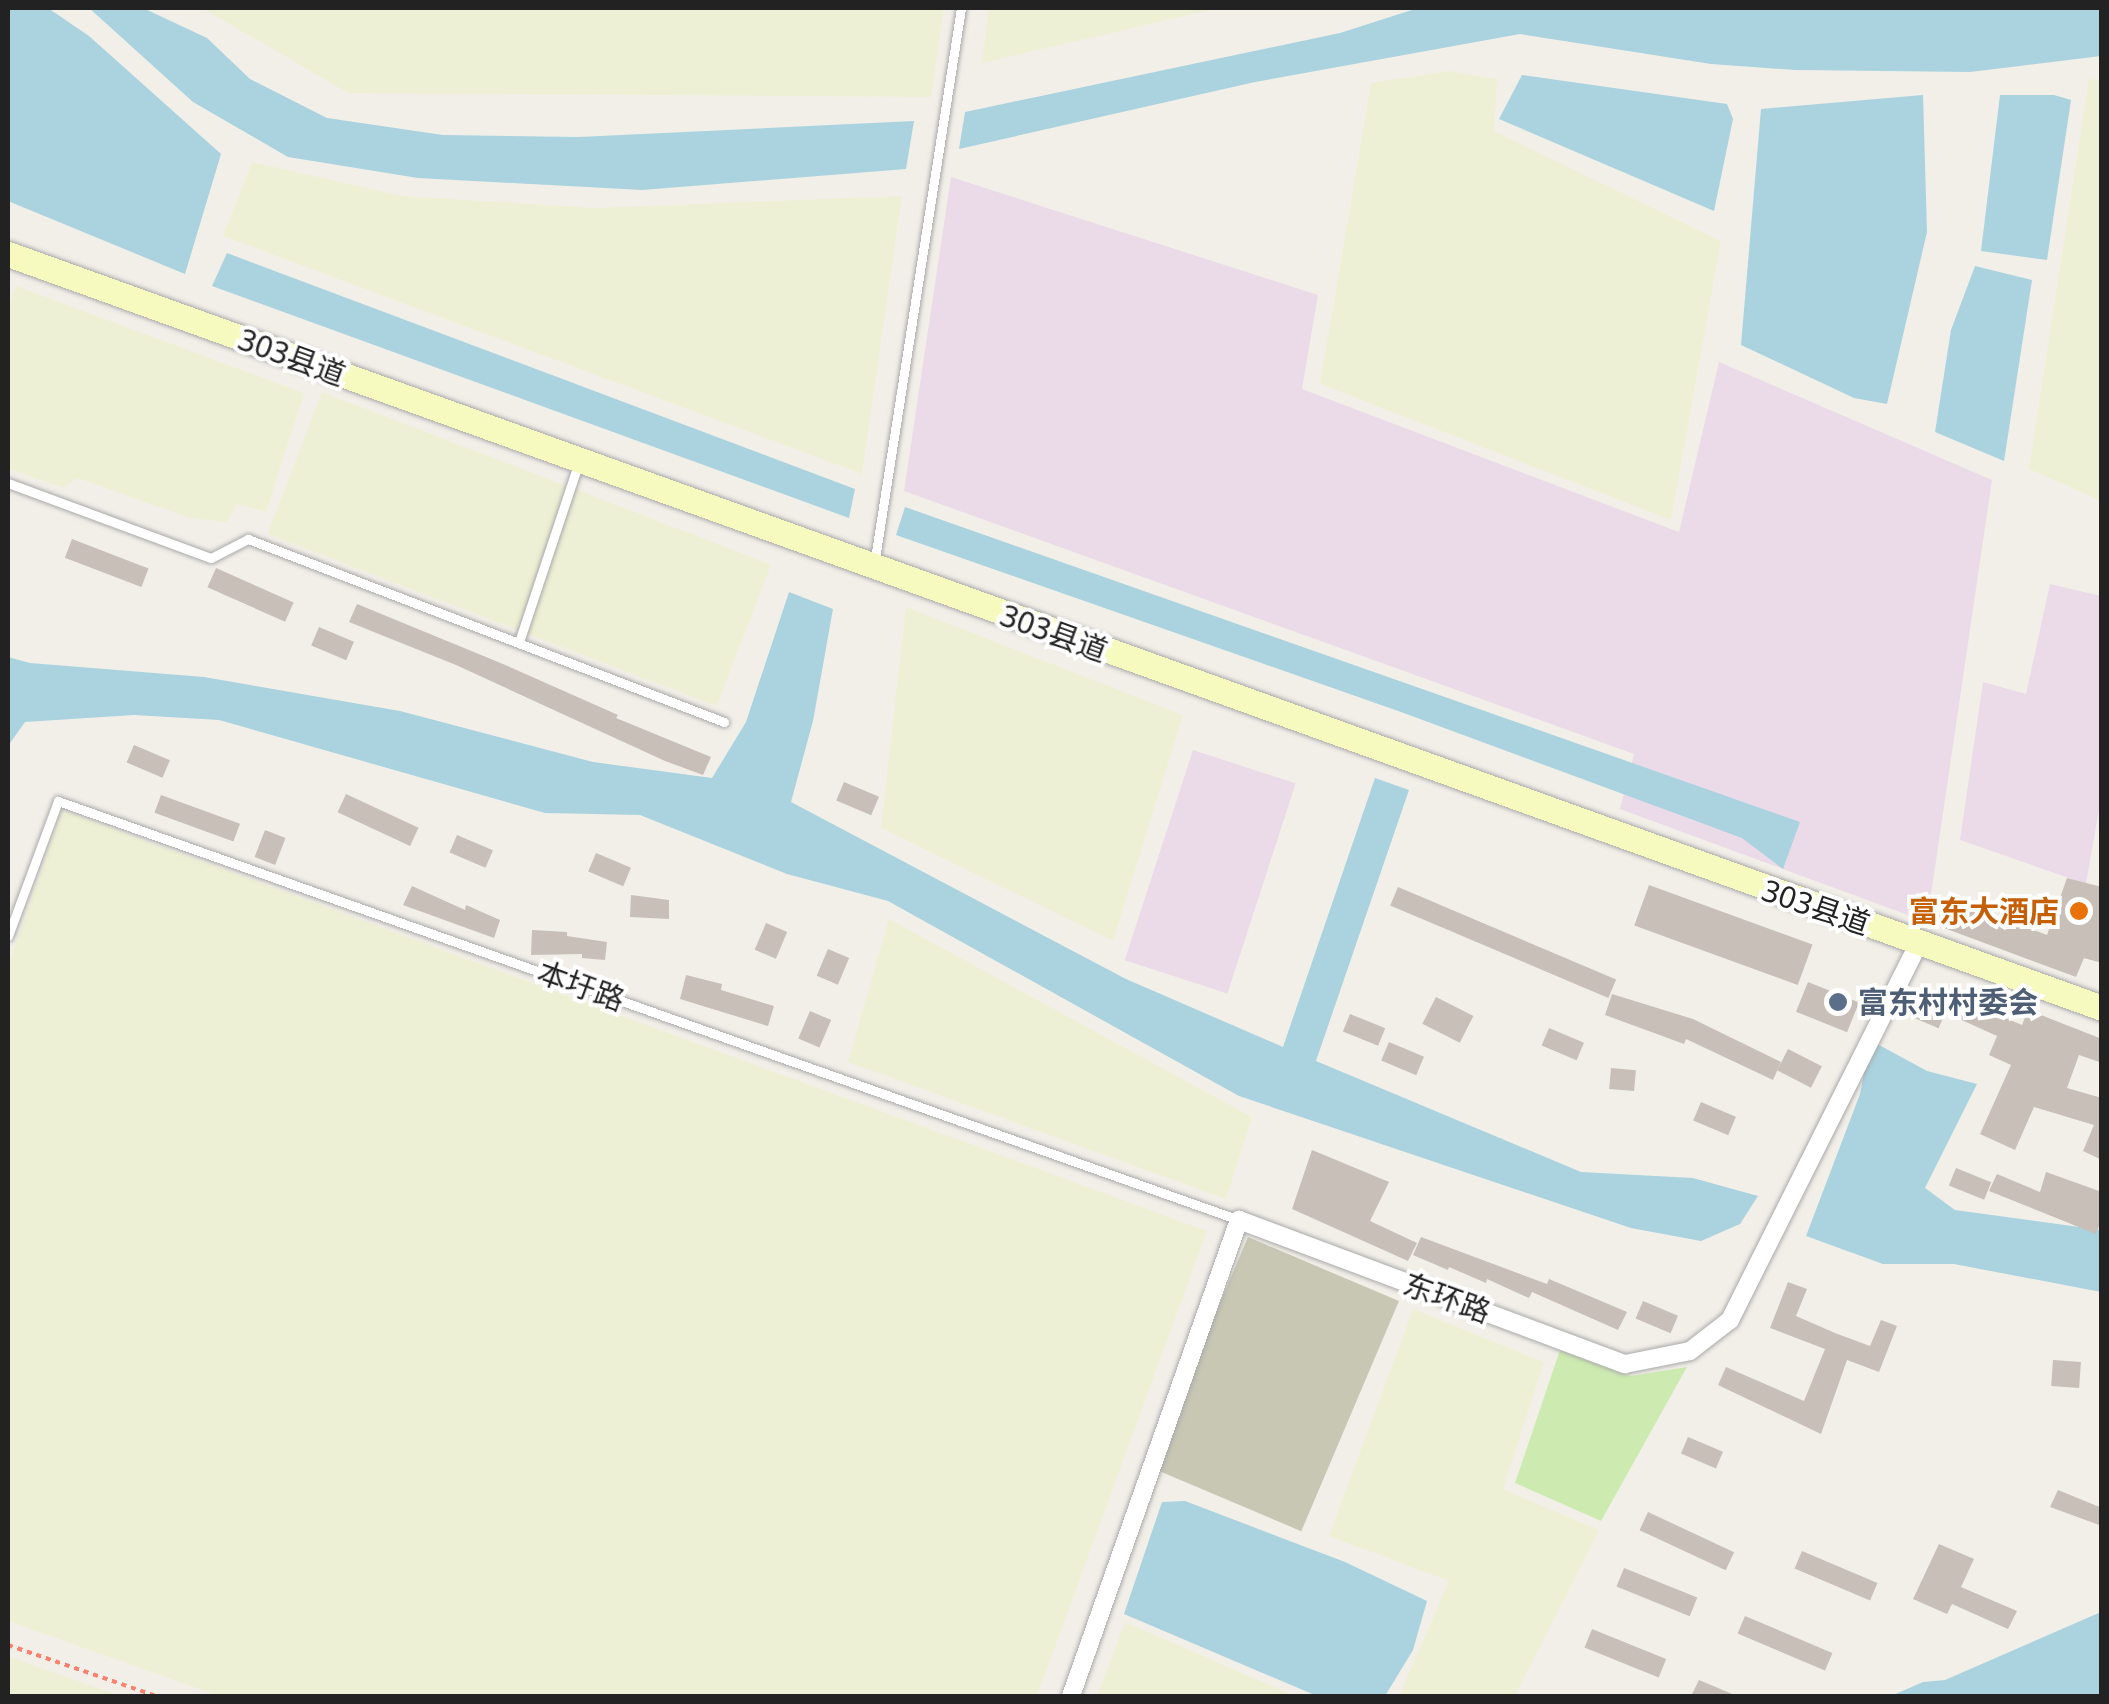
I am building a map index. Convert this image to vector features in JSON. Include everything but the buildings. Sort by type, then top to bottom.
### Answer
[{"type":"main road","name":"303县道","points":[[8,254],[2102,1008]]},
{"type":"street","name":"东环路","points":[[1239,1220],[1625,1364],[1690,1351],[1730,1320],[1919,944]]},
{"type":"street","points":[[1071,1696],[1239,1220]]},
{"type":"lane","points":[[874,568],[961,8]]},
{"type":"lane","points":[[519,642],[580,461]]},
{"type":"lane","points":[[8,483],[210,558],[248,538],[724,722]]},
{"type":"lane","name":"本圩路","points":[[8,936],[58,801],[1239,1220]]},
{"type":"path","points":[[8,1645],[156,1696]]},
{"type":"shaded area","points":[[202,8],[944,8],[931,97],[348,93]]},
{"type":"shaded area","points":[[989,8],[1219,8],[982,63]]},
{"type":"shaded area","points":[[1450,71],[1497,79],[1494,131],[1721,241],[1671,520],[1320,384],[1371,83]]},
{"type":"shaded area","points":[[2089,79],[2102,80],[2101,501],[2029,469]]},
{"type":"shaded area","points":[[252,162],[403,196],[594,208],[902,196],[862,474],[223,236]]},
{"type":"shaded area","points":[[951,177],[1318,295],[1302,389],[1679,532],[1719,362],[1992,480],[1927,922],[1620,809],[1634,754],[904,491]]},
{"type":"shaded area","points":[[16,286],[304,393],[266,512],[237,504],[227,522],[190,518],[77,478],[64,488],[8,469],[8,309]]},
{"type":"shaded area","points":[[322,392],[771,564],[717,706],[268,534]]},
{"type":"shaded area","points":[[2050,584],[2101,596],[2101,798],[2086,884],[1960,840],[1983,682],[2026,694]]},
{"type":"shaded area","points":[[906,607],[1183,715],[1113,941],[881,828]]},
{"type":"shaded area","points":[[1193,750],[1296,783],[1227,994],[1125,960]]},
{"type":"shaded area","points":[[62,810],[1207,1231],[1037,1696],[219,1696],[8,1621],[8,967]]},
{"type":"shaded area","points":[[889,919],[1252,1117],[1226,1199],[848,1062]]},
{"type":"shaded area","points":[[1248,1237],[1399,1301],[1301,1531],[1150,1467]]},
{"type":"shaded area","points":[[1413,1309],[1544,1362],[1503,1489],[1599,1530],[1515,1696],[1399,1696],[1449,1581],[1329,1536]]},
{"type":"shaded area","points":[[1125,1622],[1295,1696],[1097,1696]]},
{"type":"shaded area","points":[[8,1656],[120,1696],[8,1696]]},
{"type":"green space","points":[[1560,1350],[1631,1376],[1687,1367],[1601,1521],[1515,1483]]},
{"type":"water","points":[[8,8],[48,8],[89,36],[221,154],[185,274],[8,201]]},
{"type":"water","points":[[89,8],[143,8],[207,38],[250,79],[327,118],[443,135],[579,137],[914,121],[906,169],[642,190],[418,178],[288,157],[193,102]]},
{"type":"water","points":[[1418,8],[2101,8],[2101,56],[1970,72],[1795,70],[1711,64],[1520,34],[1255,82],[959,149],[965,112],[1340,33]]},
{"type":"water","points":[[1522,75],[1727,104],[1733,119],[1714,211],[1499,119]]},
{"type":"water","points":[[1923,95],[1927,232],[1887,404],[1854,398],[1741,345],[1761,109]]},
{"type":"water","points":[[2000,95],[2054,95],[2071,100],[2047,260],[1981,251]]},
{"type":"water","points":[[227,253],[855,489],[849,518],[212,286]]},
{"type":"water","points":[[1975,266],[2032,280],[2004,461],[1935,432],[1951,330]]},
{"type":"water","points":[[905,507],[1800,822],[1783,869],[1742,838],[1401,712],[896,535]]},
{"type":"water","points":[[789,592],[833,609],[813,721],[791,802],[1126,979],[1283,1047],[1375,778],[1409,790],[1316,1061],[1581,1172],[1693,1178],[1758,1196],[1740,1224],[1701,1241],[1631,1228],[1239,1096],[888,901],[787,874],[640,815],[545,813],[219,720],[134,715],[25,722],[8,746],[8,657],[30,663],[204,677],[400,711],[593,762],[712,778],[746,722]]},
{"type":"water","points":[[1870,1040],[1927,1071],[1977,1084],[1925,1188],[1955,1210],[2101,1230],[2101,1292],[1954,1264],[1883,1264],[1806,1236],[1860,1094]]},
{"type":"water","points":[[1185,1501],[1345,1562],[1427,1601],[1413,1650],[1385,1696],[1317,1696],[1124,1614],[1162,1502]]},
{"type":"water","points":[[2101,1612],[2101,1696],[1891,1696],[1923,1682],[1945,1680]]},
{"type":"place","name":"富东大酒店","points":[[2079,911]]},
{"type":"place","name":"富东村村委会","points":[[1838,1002]]}]
